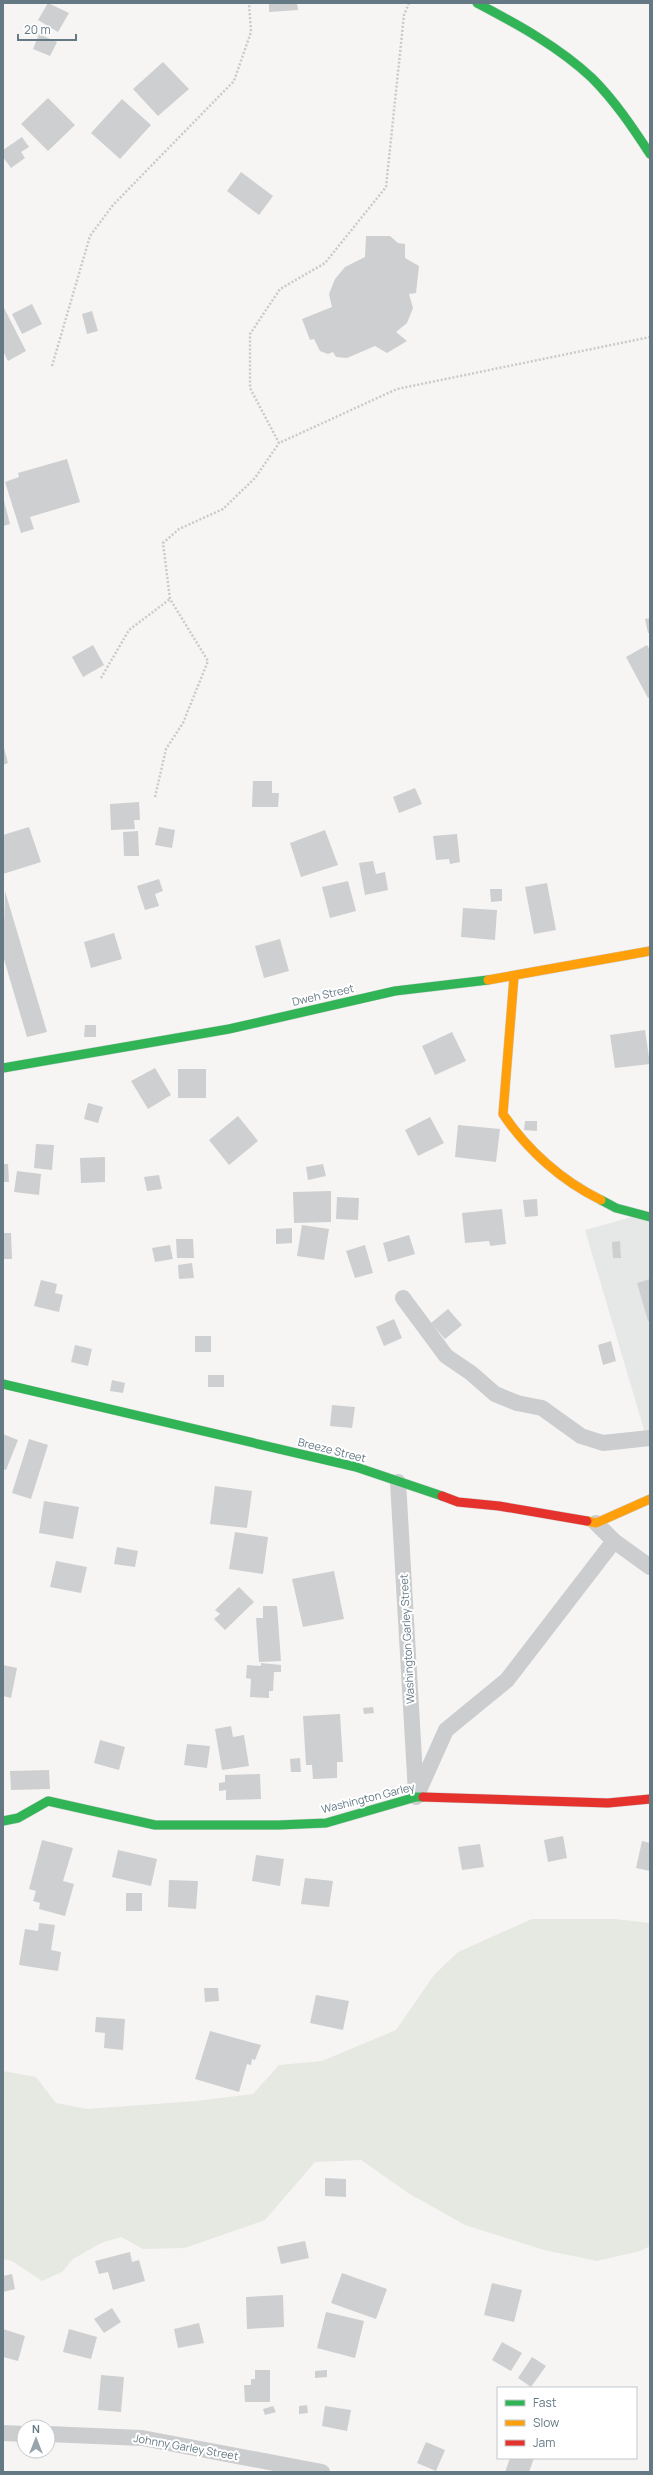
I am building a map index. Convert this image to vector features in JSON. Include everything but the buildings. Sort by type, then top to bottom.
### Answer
[{"type":"main road","points":[[477,3],[522,26],[584,70],[628,120],[650,154]]},
{"type":"main road","name":"Dweh Street","points":[[3,1068],[229,1029],[395,991],[514,977],[650,952]]},
{"type":"main road","points":[[514,977],[503,1114],[512,1130],[556,1170],[612,1206],[650,1217]]},
{"type":"main road","name":"Breeze Street","points":[[3,1384],[356,1468],[458,1502],[499,1506],[596,1523]]},
{"type":"main road","points":[[596,1523],[650,1499]]},
{"type":"main road","name":"Washington Garley","points":[[3,1821],[18,1818],[48,1801],[155,1825],[318,1823],[416,1797],[608,1803],[650,1799]]},
{"type":"street","points":[[403,1298],[446,1356],[471,1372],[495,1394],[517,1403],[542,1408],[581,1436],[603,1443],[650,1438]]},
{"type":"street","name":"Washington Garley Street","points":[[398,1482],[416,1797]]},
{"type":"street","points":[[596,1523],[614,1541],[650,1567]]},
{"type":"street","points":[[416,1797],[446,1730],[507,1680],[614,1541]]},
{"type":"street","points":[[3,2433],[16,2434]]},
{"type":"street","name":"Johnny Garley Street","points":[[56,2434],[142,2438],[322,2472]]},
{"type":"path","points":[[52,366],[90,236],[113,205],[234,81],[251,32],[249,3]]},
{"type":"path","points":[[279,443],[250,388],[250,334],[280,289],[325,263],[386,187],[404,15],[408,3]]},
{"type":"path","points":[[155,797],[166,749],[183,723],[208,661],[170,599],[163,543],[179,528],[223,509],[256,478],[279,443],[397,389],[650,337]]},
{"type":"path","points":[[101,678],[129,630],[170,599]]},
{"type":"shaded area","points":[[650,1212],[650,1450],[585,1230]]},
{"type":"shaded area","points":[[532,1919],[615,1919],[650,1923],[650,2246],[640,2251],[597,2261],[544,2250],[465,2225],[408,2193],[361,2160],[315,2162],[265,2220],[185,2248],[143,2249],[121,2237],[101,2243],[73,2259],[62,2272],[42,2281],[12,2261],[3,2259],[3,2071],[36,2077],[56,2103],[87,2109],[196,2101],[253,2094],[279,2065],[322,2061],[396,2030],[434,1975],[458,1952]]},
{"type":"traffic: fast","points":[[477,3],[552,46],[592,78],[616,105],[650,154]]},
{"type":"traffic: fast","points":[[3,1068],[229,1029],[395,991],[488,980]]},
{"type":"traffic: fast","points":[[601,1200],[616,1208],[650,1217]]},
{"type":"traffic: fast","points":[[3,1384],[356,1467],[442,1496]]},
{"type":"traffic: fast","points":[[3,1821],[18,1818],[48,1801],[155,1825],[279,1825],[326,1823],[416,1797],[423,1797]]},
{"type":"traffic: slow","points":[[488,980],[650,951]]},
{"type":"traffic: slow","points":[[514,977],[503,1114],[523,1140],[546,1163],[573,1184],[601,1200]]},
{"type":"traffic: slow","points":[[587,1521],[596,1523],[650,1499]]},
{"type":"traffic: jam","points":[[442,1496],[458,1502],[499,1506],[587,1521]]},
{"type":"traffic: jam","points":[[423,1797],[608,1803],[650,1799]]}]
